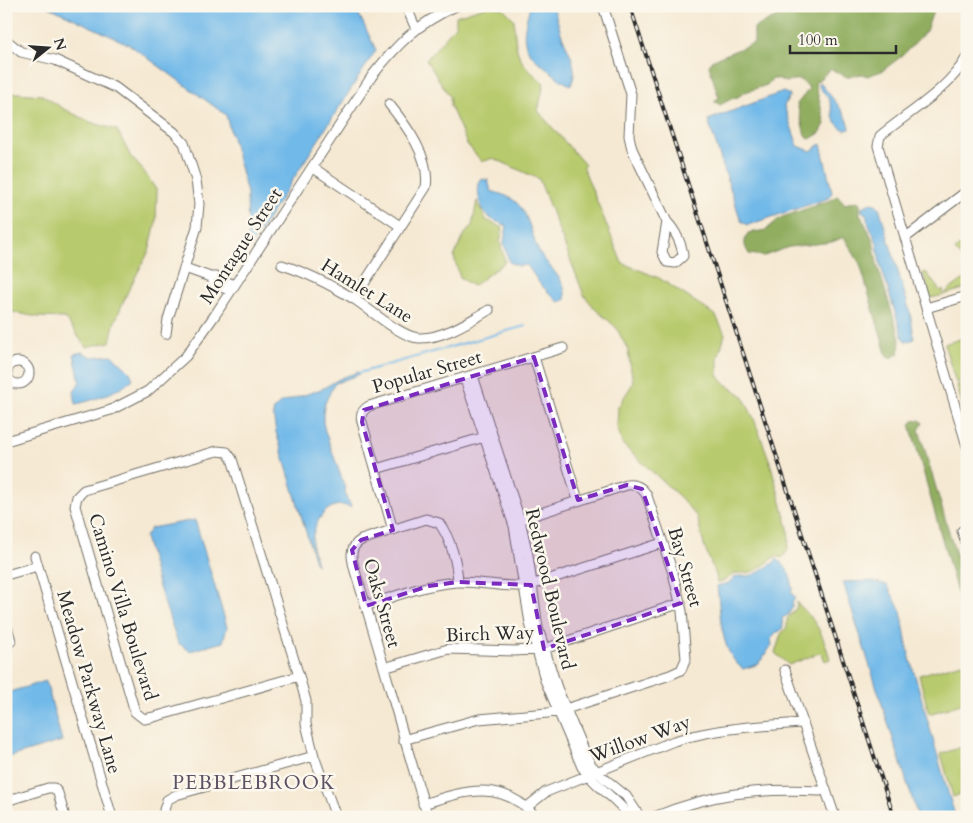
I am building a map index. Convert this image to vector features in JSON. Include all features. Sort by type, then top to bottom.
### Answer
[{"type":"street","points":[[406,6],[416,29]]},
{"type":"street","name":"Montague Street","points":[[6,441],[111,410],[148,391],[186,356],[372,76],[392,50],[416,29],[435,16],[456,6]]},
{"type":"street","points":[[603,6],[631,94],[630,136],[632,149],[667,222]]},
{"type":"street","points":[[6,40],[21,52],[55,60],[116,88],[174,132],[184,143],[196,180],[199,204],[197,227],[168,319],[166,334]]},
{"type":"street","points":[[967,57],[960,69],[944,86],[880,136],[878,146],[967,446]]},
{"type":"street","points":[[354,299],[400,226],[424,193],[426,187],[427,172],[408,127],[389,104]]},
{"type":"street","points":[[312,167],[400,226]]},
{"type":"street","points":[[905,238],[967,190]]},
{"type":"street","name":"Hamlet Lane","points":[[282,265],[308,273],[354,299],[408,336],[420,338],[433,336],[460,327],[489,310]]},
{"type":"street","points":[[185,268],[210,277],[214,283],[232,288]]},
{"type":"street","points":[[926,308],[967,296]]},
{"type":"street","name":"Popular Street","points":[[393,530],[362,422],[361,414],[364,410],[369,406],[563,348]]},
{"type":"street","points":[[534,357],[578,500]]},
{"type":"street","name":"Redwood Boulevard","points":[[469,377],[528,556],[527,585],[540,649],[562,710],[584,752],[592,774],[630,817]]},
{"type":"street","points":[[376,469],[488,436]]},
{"type":"street","name":"Camino Villa Boulevard","points":[[299,676],[154,717],[144,719],[135,712],[75,506],[77,497],[84,490],[217,451],[227,452],[232,460],[299,676],[306,701],[306,724],[314,756],[336,817]]},
{"type":"street","name":"Bay Street","points":[[516,521],[627,485],[638,487],[648,496],[681,603],[686,653],[685,664],[681,670],[562,710]]},
{"type":"street","name":"Oaks Street","points":[[428,817],[403,740],[384,668],[353,566],[352,550],[355,544],[361,540],[426,519],[439,523],[445,532],[457,570],[458,582]]},
{"type":"street","points":[[964,531],[967,545]]},
{"type":"street","points":[[366,606],[429,586],[458,582],[527,585],[662,543]]},
{"type":"street","name":"Meadow Parkway Lane","points":[[35,556],[112,817]]},
{"type":"street","points":[[6,575],[38,566]]},
{"type":"street","name":"Birch Way","points":[[384,668],[448,649],[515,651],[540,649],[681,603]]},
{"type":"street","points":[[6,623],[11,641],[6,646]]},
{"type":"street","points":[[785,670],[835,817]]},
{"type":"street","points":[[403,740],[479,719],[562,710]]},
{"type":"street","name":"Willow Way","points":[[527,807],[546,792],[654,748],[693,735],[743,727],[802,723]]},
{"type":"street","points":[[166,817],[164,810],[167,800],[176,795],[314,756]]},
{"type":"street","name":"Redwood Boulevard","points":[[592,774],[626,796],[640,817]]},
{"type":"street","points":[[6,801],[48,788],[54,788],[58,793],[65,817]]},
{"type":"street","points":[[654,817],[684,804],[729,794],[777,790],[826,789]]},
{"type":"street","points":[[423,804],[463,792],[482,790],[505,794],[516,799],[536,817]]},
{"type":"highlighted area","points":[[534,357],[578,500],[627,485],[642,489],[681,603],[544,649],[531,585],[458,582],[429,586],[366,606],[352,550],[361,540],[393,530],[362,422],[364,410]]},
{"type":"green space","points":[[488,6],[503,8],[514,19],[515,40],[522,62],[544,83],[538,111],[585,165],[583,167],[622,263],[659,278],[716,316],[725,334],[718,358],[718,375],[724,383],[743,396],[754,419],[770,462],[788,528],[789,541],[787,552],[782,558],[775,556],[764,565],[749,573],[733,574],[717,583],[716,575],[705,549],[697,517],[681,498],[622,444],[617,427],[618,407],[633,383],[628,350],[616,327],[596,310],[584,295],[539,179],[493,158],[482,162],[467,144],[450,105],[450,97],[426,60],[456,25],[456,16]]},
{"type":"green space","points":[[788,6],[935,6],[926,31],[903,55],[882,71],[867,76],[862,74],[847,77],[831,69],[815,83],[825,124],[820,133],[810,139],[805,135],[797,104],[809,89],[802,81],[785,82],[779,79],[772,79],[767,85],[745,92],[720,105],[714,101],[719,98],[709,66],[712,60],[754,43],[754,28],[785,13]]},
{"type":"green space","points":[[6,92],[42,95],[90,122],[117,130],[131,157],[143,170],[157,191],[156,222],[149,251],[128,291],[114,324],[110,342],[86,347],[65,318],[38,317],[6,311]]},
{"type":"green space","points":[[837,196],[845,204],[857,201],[860,203],[860,214],[873,240],[877,264],[900,339],[899,353],[891,358],[887,357],[860,264],[844,237],[832,242],[789,247],[764,256],[749,254],[745,246],[748,233],[766,230],[780,218],[831,200]]},
{"type":"green space","points":[[477,201],[486,220],[503,228],[500,242],[505,262],[473,286],[460,278],[454,257],[463,236],[472,226]]},
{"type":"green space","points":[[959,246],[967,256],[967,265],[955,250]]},
{"type":"green space","points":[[926,272],[940,291],[943,289],[944,295],[931,298],[923,273]]},
{"type":"green space","points":[[967,277],[967,288],[946,294],[946,292]]},
{"type":"green space","points":[[967,337],[967,379],[956,383],[944,344]]},
{"type":"green space","points":[[967,382],[967,421],[957,385]]},
{"type":"green space","points":[[920,420],[923,423],[919,430],[967,587],[967,628],[910,424],[913,421]]},
{"type":"green space","points":[[796,602],[809,615],[818,628],[830,659],[825,661],[822,654],[819,653],[789,665],[775,653],[781,634],[787,627],[787,619],[797,607]]},
{"type":"green space","points":[[962,663],[967,679],[967,702],[929,714],[919,675]]},
{"type":"green space","points":[[967,745],[967,792],[953,797],[941,754]]},
{"type":"water","points":[[47,6],[355,6],[376,50],[242,259],[248,238],[247,193],[226,115],[130,45]]},
{"type":"water","points":[[530,6],[553,6],[573,65],[574,71],[571,85],[560,79],[537,60],[527,47],[524,33]]},
{"type":"water","points":[[820,82],[843,112],[850,129],[845,130],[834,120],[831,105],[819,86],[818,83]]},
{"type":"water","points":[[783,92],[790,95],[784,106],[798,146],[811,151],[821,144],[832,192],[829,198],[748,225],[741,221],[708,120]]},
{"type":"water","points":[[481,179],[488,180],[491,191],[510,198],[522,209],[538,250],[560,279],[565,292],[565,300],[558,302],[540,284],[527,265],[519,266],[509,262],[504,242],[507,226],[491,218],[483,209],[479,199],[478,188]]},
{"type":"water","points":[[871,203],[879,207],[910,312],[913,340],[905,341],[903,338],[880,263],[877,243],[867,215],[862,211],[862,207]]},
{"type":"water","points":[[82,352],[92,357],[112,355],[130,372],[133,379],[106,395],[76,404],[74,392],[80,381],[74,354]]},
{"type":"water","points":[[358,372],[360,374],[336,383],[325,403],[323,422],[325,431],[345,488],[346,497],[352,507],[334,506],[328,509],[319,520],[312,540],[316,565],[276,432],[274,409],[280,403],[322,389],[341,378]]},
{"type":"water","points":[[195,520],[227,627],[223,642],[190,651],[178,643],[158,584],[145,537],[151,528]]},
{"type":"water","points":[[776,559],[785,566],[791,579],[793,589],[791,591],[795,598],[792,602],[793,606],[788,615],[782,618],[783,627],[771,639],[772,646],[767,650],[767,654],[760,660],[759,664],[743,669],[729,652],[725,642],[717,586],[729,583],[737,576],[754,574],[775,562]]},
{"type":"water","points":[[871,581],[887,585],[901,611],[908,651],[955,815],[967,813],[967,817],[918,817],[843,582]]},
{"type":"water","points":[[46,681],[62,741],[6,758],[6,693]]},
{"type":"waterway","points":[[359,373],[525,326]]},
{"type":"railway","points":[[630,6],[894,817]]},
{"type":"district","name":"PEBBLEBROOK","points":[[254,782]]}]
